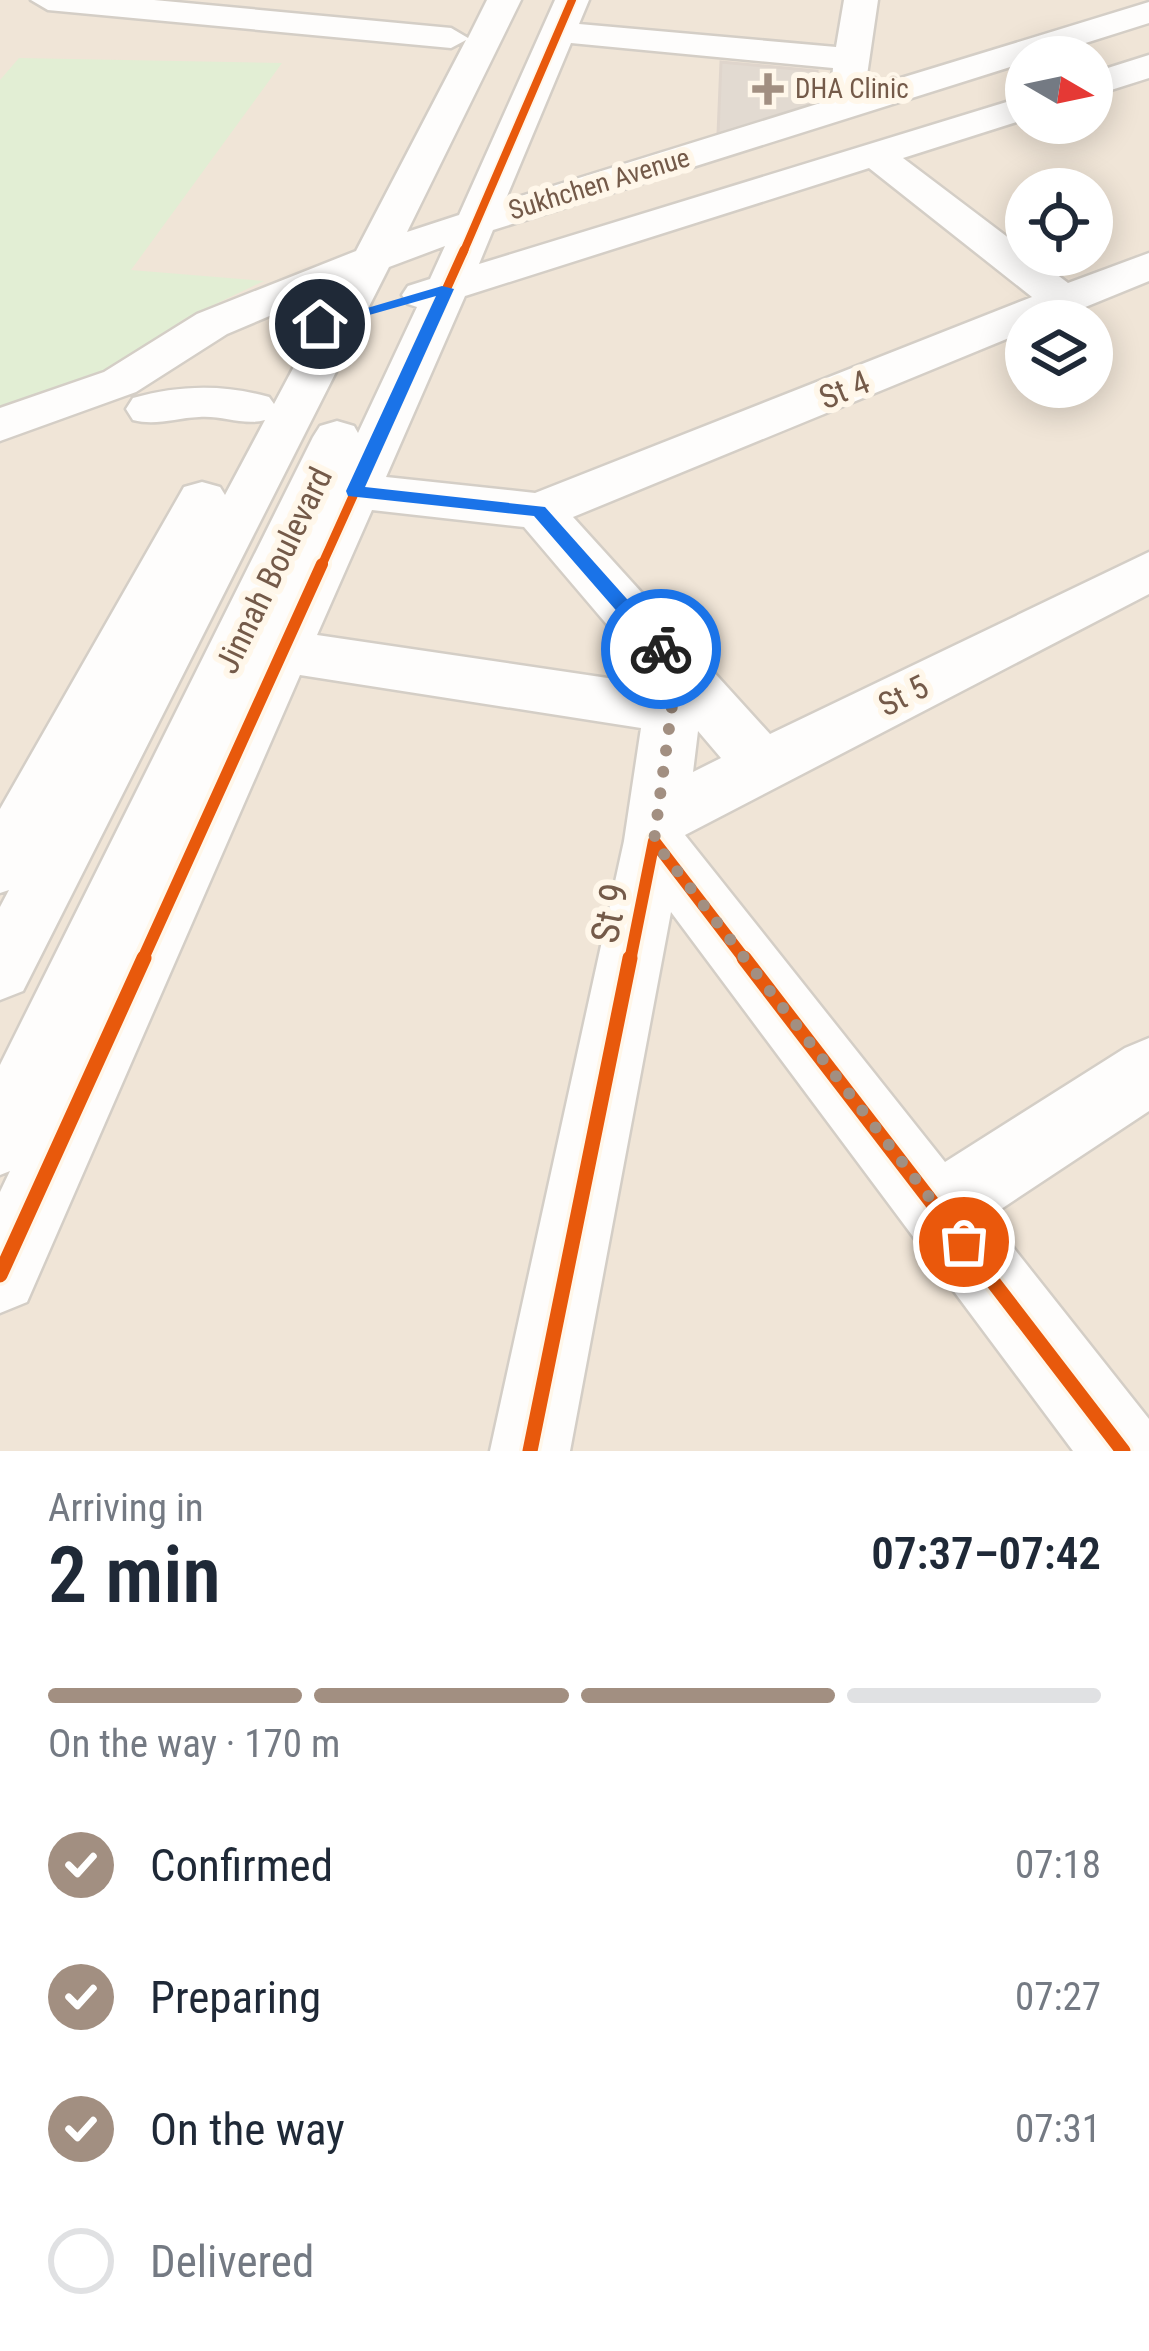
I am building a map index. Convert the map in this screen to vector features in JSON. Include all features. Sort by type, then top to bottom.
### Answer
[{"type":"street","points":[[0,1275],[354,491],[407,284],[453,230],[481,88],[462,19],[48,0]]},
{"type":"street","name":"Jinnah Boulevard","points":[[0,1140],[407,284],[481,88],[504,0]]},
{"type":"street","points":[[844,107],[861,0]]},
{"type":"street","points":[[149,410],[262,343],[295,331],[334,298],[481,88],[559,11],[701,45],[852,59]]},
{"type":"street","name":"Sukhchen Avenue","points":[[407,284],[453,230],[844,107],[1103,13],[1149,11]]},
{"type":"street","points":[[701,45],[727,28],[739,13]]},
{"type":"street","points":[[1113,78],[1149,66]]},
{"type":"street","name":"Sukhchen Avenue","points":[[407,284],[877,156],[1005,114]]},
{"type":"street","points":[[877,156],[1063,300]]},
{"type":"street","name":"St 4","points":[[1066,300],[1149,266]]},
{"type":"street","name":"Jinnah Boulevard","points":[[0,970],[286,422],[334,298],[407,284]]},
{"type":"street","points":[[0,425],[120,382],[212,324],[334,298]]},
{"type":"street","name":"St 4","points":[[539,511],[1005,325]]},
{"type":"street","points":[[0,866],[295,331]]},
{"type":"street","points":[[0,463],[149,410],[202,401],[253,408]]},
{"type":"street","points":[[354,491],[539,511],[674,689],[764,766]]},
{"type":"street","name":"St 5","points":[[655,830],[764,766],[1149,571]]},
{"type":"street","points":[[281,651],[674,689]]},
{"type":"street","points":[[655,830],[674,689]]},
{"type":"street","name":"St 9","points":[[655,830],[1120,1449]]},
{"type":"street","name":"St 9","points":[[530,1451],[655,830]]},
{"type":"street","points":[[938,1208],[1149,1071]]},
{"type":"shaded area","points":[[0,0],[1149,0],[1149,1451],[0,1451]]},
{"type":"green space","points":[[19,58],[282,63],[131,270],[264,281],[184,319],[100,379],[0,411],[0,80]]},
{"type":"building","name":"DHA Clinic","points":[[721,62],[817,71],[814,106],[718,134]]},
{"type":"cycle path","points":[[0,1275],[447,289],[572,0]]},
{"type":"cycle path","points":[[530,1451],[654,841],[1123,1451]]},
{"type":"way so far","points":[[661,649],[677,668],[654,841],[964,1242]]},
{"type":"place","name":"DHA Clinic","points":[[768,89]]},
{"type":"route","points":[[320,324],[447,289],[354,491],[539,511],[661,649]]}]
